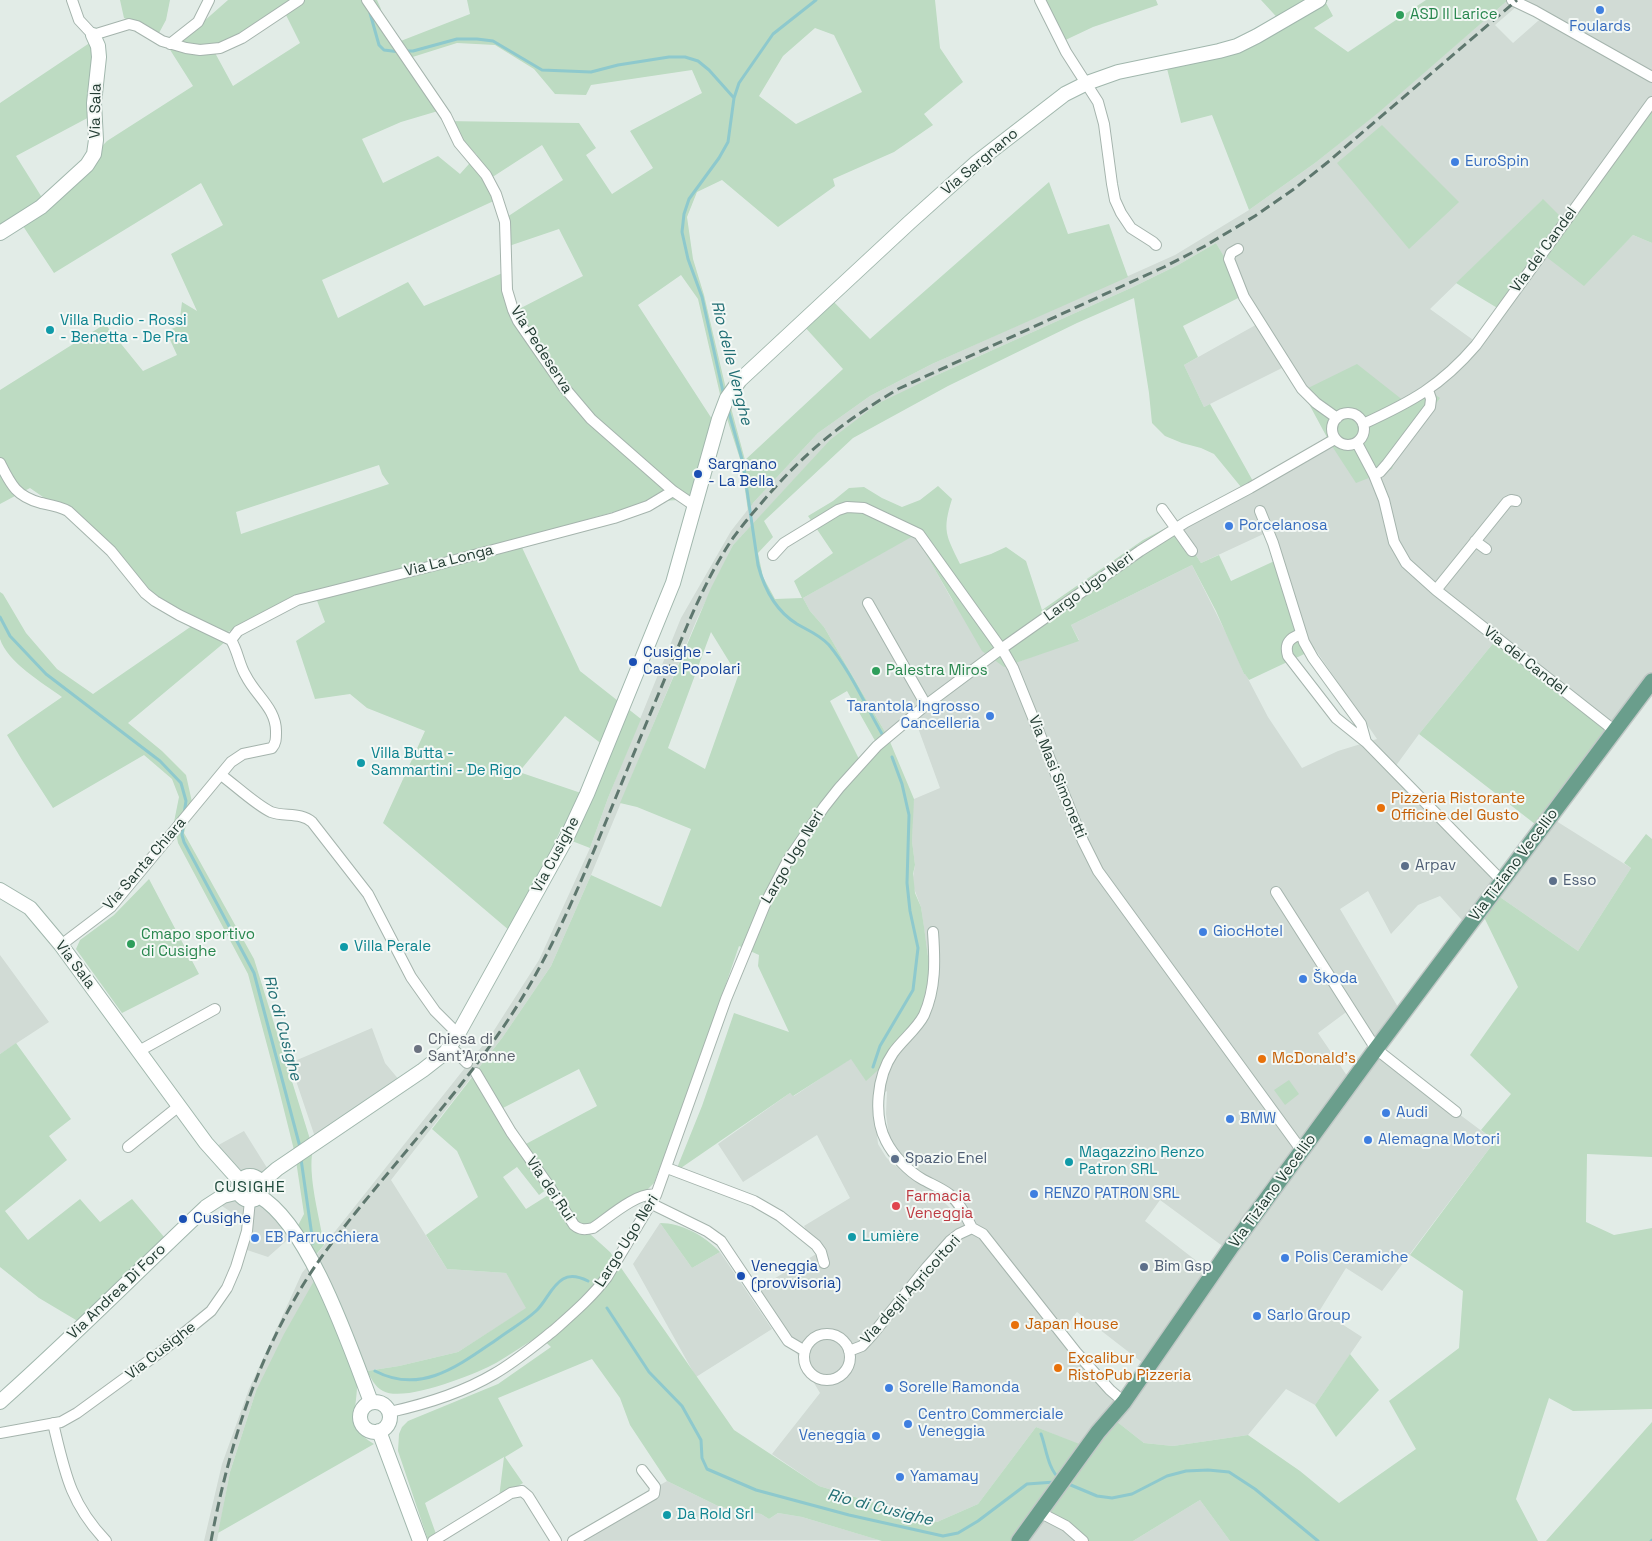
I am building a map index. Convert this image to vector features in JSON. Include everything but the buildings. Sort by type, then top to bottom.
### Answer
[{"type":"main road","name":"Via Tiziano Vecellio","points":[[1019,1541],[1098,1432],[1124,1402],[1232,1246],[1376,1049],[1652,681]]},
{"type":"street","points":[[72,0],[79,20],[93,35],[129,24],[137,26],[170,44],[200,50],[220,48],[242,38],[299,0]]},
{"type":"street","points":[[170,44],[198,22],[209,0]]},
{"type":"street","points":[[1040,0],[1066,52],[1098,102],[1102,113],[1116,200],[1125,221],[1131,228],[1156,245]]},
{"type":"street","name":"Via Sargnano","points":[[714,432],[726,403],[740,380],[910,222],[978,162],[1064,94],[1087,83],[1118,72],[1237,46],[1258,36],[1319,0]]},
{"type":"street","points":[[1512,0],[1652,76]]},
{"type":"street","name":"Via Pedeserva","points":[[369,2],[446,116],[459,143],[486,175],[496,194],[505,222],[507,290],[518,321],[563,386],[591,419],[673,491],[692,504],[696,504]]},
{"type":"street","name":"Via Sala","points":[[0,233],[41,207],[87,165],[94,154],[96,140],[94,103],[99,57],[98,46],[93,35]]},
{"type":"street","name":"Via del Candel","points":[[1364,424],[1390,413],[1428,390],[1457,366],[1476,345],[1652,102]]},
{"type":"street","points":[[1238,249],[1231,253],[1229,259],[1244,297],[1302,389],[1316,403],[1337,418]]},
{"type":"street","points":[[1374,475],[1380,472],[1387,464],[1430,407],[1431,399],[1428,390]]},
{"type":"street","points":[[1349,413],[1358,417],[1364,424],[1364,434],[1357,443],[1343,445],[1335,439],[1332,430],[1340,415],[1349,413]]},
{"type":"street","name":"Via Cusighe","points":[[0,1432],[68,1419],[162,1351],[211,1311],[227,1288],[236,1267],[247,1231],[250,1190],[277,1168],[423,1070],[446,1052],[568,837],[583,803],[673,582],[696,504],[714,432]]},
{"type":"street","name":"Largo Ugo Neri","points":[[390,1412],[432,1401],[494,1375],[535,1346],[598,1289],[654,1199],[667,1168],[743,954],[775,882],[824,807],[877,746],[926,705],[1001,649],[1133,556],[1176,528],[1335,439]]},
{"type":"street","name":"Via del Candel","points":[[1357,443],[1374,475],[1384,500],[1390,528],[1397,548],[1406,563],[1436,590],[1614,731]]},
{"type":"street","points":[[0,463],[8,478],[24,497],[60,506],[68,511],[111,551],[155,601],[231,640]]},
{"type":"street","name":"Via La Longa","points":[[231,640],[238,631],[298,600],[614,518],[648,506],[673,491]]},
{"type":"street","points":[[1436,590],[1507,502],[1511,500],[1516,501]]},
{"type":"street","name":"Via Masi Simonetti","points":[[773,555],[784,543],[838,510],[847,507],[864,508],[919,534],[1001,649],[1016,677],[1083,841],[1098,871],[1302,1151]]},
{"type":"street","points":[[1162,509],[1192,551]]},
{"type":"street","points":[[1260,511],[1273,543],[1301,634],[1313,658],[1361,724],[1366,742]]},
{"type":"street","points":[[1475,541],[1486,550]]},
{"type":"street","points":[[868,603],[926,705]]},
{"type":"street","points":[[1301,634],[1288,642],[1286,650],[1288,656],[1336,718],[1366,742],[1502,881]]},
{"type":"street","name":"Via Santa Chiara","points":[[61,945],[111,907],[231,762],[238,757],[270,749],[274,746],[276,742],[276,726],[272,714],[262,698],[252,688],[231,640]]},
{"type":"street","points":[[221,775],[271,812],[303,816],[312,822],[368,894],[411,976],[436,1011],[467,1063]]},
{"type":"street","name":"Via Sala","points":[[0,890],[30,908],[61,945],[206,1143],[250,1190],[279,1211],[316,1268],[372,1402]]},
{"type":"street","points":[[1276,892],[1376,1049],[1456,1112]]},
{"type":"street","name":"Via degli Agricoltori","points":[[932,932],[935,969],[928,1004],[920,1022],[894,1052],[884,1070],[879,1091],[879,1118],[883,1133],[890,1148],[906,1167],[920,1178],[950,1195],[961,1206],[972,1228],[984,1234],[1076,1352],[1110,1390],[1124,1402]]},
{"type":"street","points":[[139,1051],[215,1009]]},
{"type":"street","name":"Via dei Rui","points":[[476,1073],[511,1132],[574,1225],[579,1229],[593,1228],[640,1196],[650,1194],[654,1199]]},
{"type":"street","points":[[128,1147],[179,1106]]},
{"type":"street","points":[[667,1168],[754,1201],[780,1216],[816,1245],[821,1252],[824,1263]]},
{"type":"street","name":"Via Andrea Di Foro","points":[[0,1402],[54,1354],[206,1207],[223,1196],[250,1190]]},
{"type":"street","points":[[654,1199],[721,1241],[788,1341],[805,1351]]},
{"type":"street","name":"Via degli Agricoltori","points":[[849,1351],[862,1346],[950,1241],[972,1228]]},
{"type":"street","name":"Via degli Agricoltori","points":[[824,1335],[837,1337],[846,1345],[849,1351],[848,1366],[844,1372],[832,1380],[816,1378],[810,1373],[804,1359],[805,1351],[812,1340],[824,1335]]},
{"type":"street","points":[[372,1402],[380,1402],[390,1412],[389,1422],[384,1429],[379,1431],[370,1431],[365,1428],[360,1420],[360,1411],[363,1406],[372,1402]]},
{"type":"street","points":[[53,1423],[64,1468],[73,1494],[86,1519],[106,1541]]},
{"type":"street","points":[[379,1431],[420,1541]]},
{"type":"street","points":[[573,1541],[654,1494],[655,1487],[642,1470]]},
{"type":"street","points":[[433,1541],[511,1494],[522,1491],[528,1496],[556,1541]]},
{"type":"street","points":[[1043,1507],[1083,1541]]},
{"type":"shaded area","points":[[1508,0],[1524,0],[1652,0],[1652,98],[1562,218],[1542,200],[1430,309],[1476,342],[1540,252],[1612,256],[1633,235],[1652,243],[1652,690],[1618,735],[1495,641],[1419,734],[1395,767],[1505,884],[1553,819],[1631,868],[1578,951],[1497,895],[1471,930],[1440,896],[1418,905],[1391,934],[1368,891],[1340,909],[1405,1019],[1379,1054],[1495,1141],[1382,1291],[1346,1268],[1320,1310],[1362,1337],[1315,1405],[1286,1389],[1248,1435],[1173,1446],[1144,1443],[1111,1417],[1087,1448],[1036,1427],[978,1504],[937,1522],[819,1486],[772,1454],[820,1393],[758,1288],[818,1253],[804,1226],[850,1198],[817,1135],[743,1182],[718,1144],[790,1093],[794,1096],[851,1058],[866,1080],[930,971],[921,907],[912,883],[915,865],[912,841],[913,805],[914,799],[940,788],[914,717],[888,737],[824,627],[810,611],[803,598],[915,534],[952,600],[1012,664],[1079,640],[1071,625],[1192,565],[1231,643],[1244,674],[1268,717],[1302,768],[1338,751],[1377,739],[1308,639],[1291,593],[1272,530],[1201,563],[1175,523],[1241,487],[1254,483],[1409,405],[1302,391],[1286,366],[1204,407],[1184,365],[1261,322],[1216,243],[1178,265],[1133,287],[937,375],[830,441],[733,545],[697,619],[591,875],[551,966],[502,1038],[391,1180],[447,1269],[506,1273],[527,1308],[458,1352],[399,1366],[367,1371],[349,1331],[256,1391],[230,1472],[217,1541],[204,1541],[222,1464],[249,1389],[302,1273],[491,1035],[539,960],[590,848],[608,798],[681,618],[731,531],[753,503],[818,433],[870,396],[932,364],[1175,255],[1249,210],[1315,163],[1377,113]],"holes":[[[1524,0],[1547,13],[1513,43],[1495,25]],[[1349,1010],[1379,1054],[1354,1086],[1318,1033]],[[887,1091],[886,1114],[889,1137],[915,1171],[932,1182],[967,1224],[928,1187],[893,1164],[886,1157],[878,1144],[873,1099]],[[1160,1200],[1232,1253],[1216,1276],[1145,1221]],[[1077,1312],[1148,1367],[1123,1402],[1061,1333]]]},
{"type":"shaded area","points":[[0,955],[49,1022],[0,1054]]},
{"type":"shaded area","points":[[372,1028],[385,1063],[400,1081],[315,1137],[290,1063]]},
{"type":"shaded area","points":[[244,1131],[269,1171],[249,1189],[278,1213],[293,1235],[268,1257],[238,1247],[246,1222],[219,1204],[248,1188],[213,1148]]},
{"type":"shaded area","points":[[660,1223],[692,1268],[720,1252],[772,1329],[696,1377],[633,1264]]},
{"type":"shaded area","points":[[667,1481],[720,1507],[761,1514],[769,1519],[778,1513],[802,1517],[879,1540],[569,1541],[568,1539]]},
{"type":"shaded area","points":[[1200,1500],[1230,1541],[1133,1541]]},
{"type":"shaded area","points":[[1037,1515],[1059,1524],[1077,1541],[1018,1541]]},
{"type":"green space","points":[[120,0],[170,0],[166,20],[159,33],[124,18]]},
{"type":"green space","points":[[228,0],[298,0],[300,3],[304,0],[377,0],[381,9],[382,29],[393,44],[470,14],[467,0],[935,0],[940,48],[963,82],[924,114],[933,125],[894,152],[833,179],[835,186],[778,227],[722,180],[697,192],[687,217],[693,259],[704,295],[745,460],[843,369],[803,325],[831,299],[870,339],[1049,182],[1068,234],[1109,224],[1128,277],[932,364],[870,396],[818,433],[753,503],[748,511],[741,462],[722,403],[698,299],[681,275],[638,305],[712,419],[692,499],[649,502],[518,539],[580,671],[641,719],[608,798],[590,848],[572,841],[593,798],[611,751],[565,716],[519,772],[581,793],[566,827],[562,827],[556,840],[558,843],[510,931],[383,823],[425,731],[367,708],[350,694],[315,699],[296,641],[325,622],[313,590],[228,632],[225,642],[128,723],[162,751],[186,775],[192,802],[184,833],[254,959],[313,1149],[313,1184],[324,1245],[308,1264],[293,1235],[304,1214],[295,1154],[248,974],[178,843],[174,822],[179,797],[172,779],[144,755],[53,808],[7,735],[62,697],[27,672],[4,648],[0,639],[0,592],[26,633],[57,669],[93,694],[199,621],[155,596],[112,545],[30,488],[0,504],[0,390],[105,324],[143,371],[177,355],[166,331],[179,326],[182,302],[197,311],[171,254],[223,225],[201,183],[54,273],[23,226],[0,240],[0,103],[91,42],[95,114],[16,156],[46,204],[107,141],[193,86],[167,45],[203,22]],"holes":[[[285,13],[300,43],[233,86],[214,51]],[[815,28],[834,35],[862,92],[796,124],[759,96],[783,56]],[[457,43],[495,45],[534,69],[555,94],[586,95],[591,85],[692,70],[702,93],[630,131],[653,168],[612,194],[586,155],[596,148],[579,123],[444,121],[477,155],[460,174],[438,156],[383,183],[362,139],[401,122],[438,111],[403,60]],[[542,145],[563,180],[507,217],[506,247],[559,229],[583,276],[519,309],[505,272],[424,306],[408,282],[338,318],[322,280],[498,199],[491,178]],[[379,465],[382,474],[389,484],[241,534],[236,512]]]},
{"type":"green space","points":[[1038,0],[1156,0],[1158,5],[1093,27],[1057,44]]},
{"type":"green space","points":[[1261,0],[1328,0],[1326,3],[1333,16],[1314,28],[1348,52],[1426,0],[1508,0],[1378,113],[1315,163],[1249,210],[1212,115],[1181,123],[1164,57],[1215,47],[1284,25]]},
{"type":"green space","points":[[1652,98],[1652,243],[1633,235],[1584,286],[1540,252],[1499,309],[1456,283],[1543,199],[1562,218]]},
{"type":"green space","points":[[1382,125],[1459,202],[1409,249],[1337,163]]},
{"type":"green space","points":[[1216,243],[1246,294],[1183,326],[1198,357],[1184,365],[1204,407],[1210,404],[1254,483],[1241,487],[1214,454],[1165,436],[1152,423],[1134,298],[1077,323],[948,386],[853,438],[764,521],[773,537],[758,553],[763,577],[775,599],[802,598],[794,581],[833,553],[808,516],[833,501],[849,488],[864,487],[902,507],[920,500],[938,486],[952,499],[946,526],[951,546],[960,564],[1006,547],[1026,561],[1042,610],[1143,540],[1175,523],[1201,563],[1219,555],[1231,581],[1281,558],[1303,628],[1315,649],[1249,680],[1244,674],[1216,611],[1192,565],[1071,625],[1079,641],[1004,667],[982,651],[915,535],[803,598],[810,611],[824,627],[888,737],[914,799],[912,841],[915,865],[913,874],[915,893],[921,907],[930,971],[920,1015],[887,1062],[866,1081],[851,1059],[793,1096],[790,1093],[678,1170],[677,1168],[702,1106],[734,1013],[789,1032],[758,966],[759,955],[739,946],[696,1071],[654,1183],[646,1191],[592,1226],[580,1224],[524,1145],[597,1106],[579,1069],[501,1109],[477,1070],[502,1038],[551,966],[591,875],[661,907],[691,829],[637,807],[620,803],[711,588],[733,545],[830,440],[877,404],[1178,265]],"holes":[[[711,632],[738,676],[705,769],[668,748]],[[847,691],[878,746],[861,763],[830,701]]]},
{"type":"green space","points":[[1357,364],[1409,405],[1431,392],[1440,398],[1395,459],[1392,469],[1356,483],[1330,443],[1302,391]]},
{"type":"green space","points":[[1495,641],[1618,735],[1544,831],[1419,734]]},
{"type":"green space","points":[[1646,834],[1652,839],[1652,1157],[1587,1154],[1586,1222],[1614,1235],[1652,1228],[1652,1409],[1573,1411],[1549,1398],[1516,1499],[1538,1541],[1230,1541],[1200,1500],[1133,1541],[1077,1541],[1068,1531],[1037,1515],[1018,1541],[882,1541],[802,1517],[778,1513],[769,1519],[761,1514],[720,1507],[667,1481],[630,1425],[620,1398],[592,1359],[498,1398],[523,1446],[505,1457],[523,1483],[499,1498],[504,1457],[425,1503],[436,1534],[428,1540],[398,1451],[399,1434],[402,1427],[408,1421],[498,1384],[551,1347],[539,1336],[496,1363],[473,1374],[440,1386],[407,1393],[393,1394],[383,1391],[375,1385],[367,1371],[399,1366],[458,1352],[526,1308],[506,1273],[447,1269],[426,1235],[478,1197],[457,1151],[432,1129],[473,1076],[547,1189],[539,1195],[517,1167],[503,1177],[526,1209],[550,1194],[579,1231],[590,1234],[610,1252],[734,1430],[819,1486],[937,1522],[978,1504],[1036,1427],[1087,1447],[1111,1417],[1144,1443],[1173,1446],[1248,1435],[1300,1471],[1339,1503],[1416,1449],[1389,1401],[1459,1348],[1463,1291],[1410,1255],[1495,1141],[1481,1130],[1511,1094],[1470,1055],[1518,987],[1483,915],[1497,895],[1578,951],[1631,868],[1624,863]]},
{"type":"green space","name":"Cmapo sportivo di Cusighe","points":[[149,879],[199,974],[122,1013],[76,949],[80,940],[114,915]]},
{"type":"green space","points":[[16,1043],[71,1119],[49,1136],[67,1160],[5,1211],[28,1240],[80,1199],[100,1222],[132,1199],[170,1244],[81,1323],[39,1298],[0,1267],[0,1054]]},
{"type":"green space","points":[[1289,1080],[1299,1094],[1285,1105],[1274,1090]]},
{"type":"green space","points":[[660,1223],[685,1228],[700,1236],[720,1252],[692,1268]]},
{"type":"green space","points":[[319,1272],[357,1385],[356,1425],[365,1438],[374,1444],[218,1533],[230,1472],[256,1391],[284,1334]]},
{"type":"green space","points":[[1350,1354],[1379,1390],[1336,1437],[1315,1405]]},
{"type":"green space","points":[[1652,1422],[1652,1541],[1546,1541]]},
{"type":"waterway","name":"Rio delle Venghe","points":[[724,396],[702,297],[688,259],[682,232],[684,214],[689,199],[719,158],[728,142],[734,98],[739,83],[773,34],[816,0]]},
{"type":"waterway","points":[[370,13],[379,45],[384,50],[400,52]]},
{"type":"waterway","points":[[406,51],[413,51],[457,39],[477,39],[493,41],[542,70],[591,72],[618,65],[669,57],[685,57],[698,61],[709,70],[734,98]]},
{"type":"waterway","name":"Rio delle Venghe","points":[[728,409],[743,463],[758,565],[767,590],[783,613],[829,645],[850,676],[882,734]]},
{"type":"waterway","name":"Rio di Cusighe","points":[[0,617],[10,636],[46,674],[160,761],[181,783],[186,801],[184,814]]},
{"type":"waterway","name":"Rio delle Venghe","points":[[873,1067],[880,1046],[913,990],[918,948],[910,911],[907,883],[909,815],[902,784],[892,757]]},
{"type":"waterway","name":"Rio di Cusighe","points":[[183,825],[182,835],[184,842],[254,973],[300,1147]]},
{"type":"waterway","name":"Rio di Cusighe","points":[[301,1159],[313,1243]]},
{"type":"waterway","name":"Rio di Cusighe","points":[[375,1371],[392,1378],[408,1380],[423,1379],[453,1368],[527,1319],[540,1307],[555,1286],[563,1279],[576,1277],[588,1281]]},
{"type":"waterway","name":"Rio di Cusighe","points":[[607,1308],[649,1372],[682,1406],[701,1440],[702,1458],[707,1469],[756,1490],[849,1515],[943,1536],[958,1533],[978,1521],[1027,1484],[1055,1482]]},
{"type":"waterway","name":"Rio delle Venghe","points":[[1041,1434],[1050,1464],[1060,1479]]},
{"type":"waterway","name":"Rio di Cusighe","points":[[1066,1483],[1097,1496],[1112,1498],[1132,1494],[1167,1476],[1186,1471],[1208,1470],[1229,1472],[1255,1489],[1318,1541]]},
{"type":"railway","points":[[211,1541],[226,1472],[247,1405],[259,1371],[290,1308],[308,1277],[340,1232],[450,1099],[486,1052],[532,981],[556,936],[577,890],[702,592],[726,549],[752,514],[775,487],[823,441],[858,414],[898,389],[1164,267],[1205,246],[1255,216],[1328,162],[1517,0]]},
{"type":"place","name":"Foulards","points":[[1600,10]]},
{"type":"place","name":"ASD Il Larice","points":[[1400,15]]},
{"type":"place","name":"EuroSpin","points":[[1455,162]]},
{"type":"place","name":"Villa Rudio - Rossi - Benetta - De Pra","points":[[50,330]]},
{"type":"place","name":"Sargnano - La Bella","points":[[698,474]]},
{"type":"place","name":"Porcelanosa","points":[[1229,526]]},
{"type":"place","name":"Cusighe - Case Popolari","points":[[633,662]]},
{"type":"place","name":"Palestra Miros","points":[[876,671]]},
{"type":"place","name":"Tarantola Ingrosso Cancelleria","points":[[990,716]]},
{"type":"place","name":"Villa Butta - Sammartini - De Rigo","points":[[361,763]]},
{"type":"place","name":"Pizzeria Ristorante Officine del Gusto","points":[[1381,808]]},
{"type":"place","name":"Arpav","points":[[1405,866]]},
{"type":"place","name":"Esso","points":[[1553,881]]},
{"type":"place","name":"GiocHotel","points":[[1203,932]]},
{"type":"place","name":"Cmapo sportivo di Cusighe","points":[[131,944]]},
{"type":"place","name":"Villa Perale","points":[[344,947]]},
{"type":"place","name":"Škoda","points":[[1303,979]]},
{"type":"place","name":"Chiesa di Sant'Aronne","points":[[418,1049]]},
{"type":"place","name":"McDonald's","points":[[1262,1059]]},
{"type":"place","name":"Audi","points":[[1386,1113]]},
{"type":"place","name":"BMW","points":[[1230,1119]]},
{"type":"place","name":"Alemagna Motori","points":[[1368,1140]]},
{"type":"place","name":"Spazio Enel","points":[[895,1159]]},
{"type":"place","name":"Magazzino Renzo Patron SRL","points":[[1069,1162]]},
{"type":"place","name":"RENZO PATRON SRL","points":[[1034,1194]]},
{"type":"place","name":"Farmacia Veneggia","points":[[896,1206]]},
{"type":"place","name":"Cusighe","points":[[183,1219]]},
{"type":"place","name":"Lumière","points":[[852,1237]]},
{"type":"place","name":"EB Parrucchiera","points":[[255,1238]]},
{"type":"place","name":"Polis Ceramiche","points":[[1285,1258]]},
{"type":"place","name":"Bim Gsp","points":[[1144,1267]]},
{"type":"place","name":"Veneggia (provvisoria)","points":[[741,1276]]},
{"type":"place","name":"Sarlo Group","points":[[1257,1316]]},
{"type":"place","name":"Japan House","points":[[1015,1325]]},
{"type":"place","name":"Excalibur RistoPub Pizzeria","points":[[1058,1368]]},
{"type":"place","name":"Sorelle Ramonda","points":[[889,1388]]},
{"type":"place","name":"Centro Commerciale Veneggia","points":[[908,1424]]},
{"type":"place","name":"Veneggia","points":[[876,1436]]},
{"type":"place","name":"Yamamay","points":[[900,1477]]},
{"type":"place","name":"Da Rold Srl","points":[[667,1515]]},
{"type":"district","name":"CUSIGHE","points":[[250,1188]]}]
